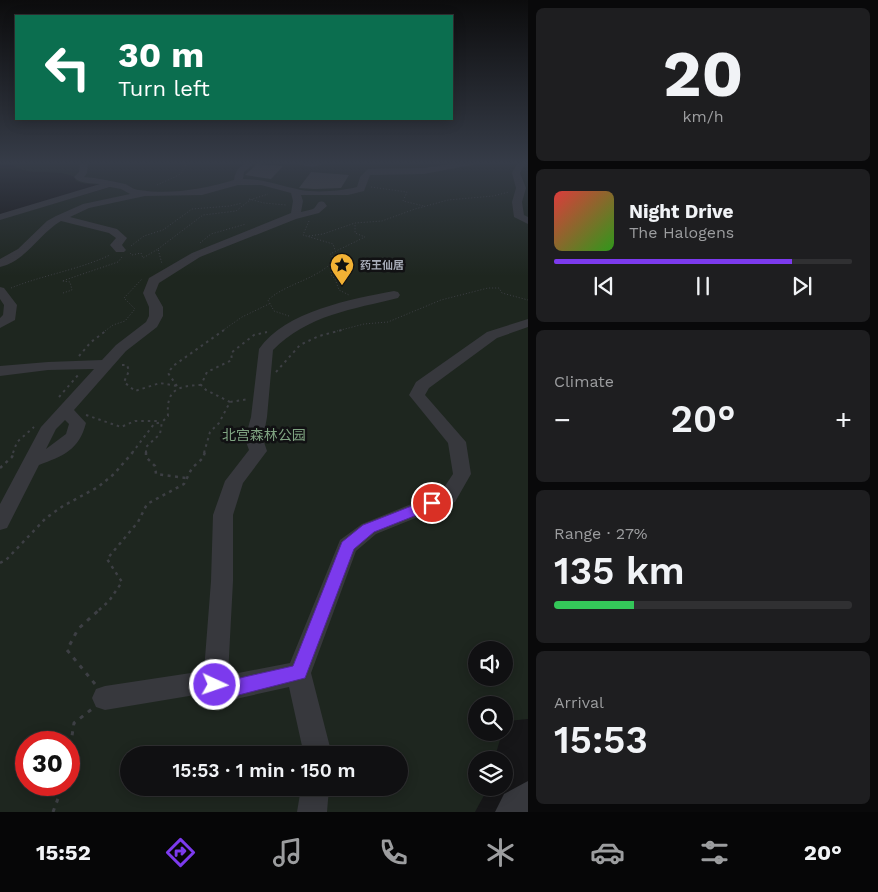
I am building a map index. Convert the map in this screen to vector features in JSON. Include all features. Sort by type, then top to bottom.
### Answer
[{"type":"street","points":[[0,217],[57,200]]},
{"type":"street","points":[[0,264],[22,251],[50,223],[86,206],[114,200]]},
{"type":"street","points":[[295,200],[295,211]]},
{"type":"street","points":[[518,200],[523,212],[519,217],[528,221]]},
{"type":"street","points":[[0,523],[49,427],[121,348],[152,324],[156,316],[156,307],[149,293],[153,280],[196,255],[295,211],[318,208]]},
{"type":"street","points":[[0,292],[11,305],[10,318],[0,324]]},
{"type":"street","points":[[215,685],[222,581],[223,515],[234,481],[258,451],[254,439],[266,349],[272,341],[298,325],[323,313],[352,303],[394,294]]},
{"type":"street","points":[[316,746],[299,673],[348,546],[368,528],[448,497],[462,474],[457,442],[417,395],[422,385],[492,335],[528,323]]},
{"type":"street","points":[[0,371],[48,366],[105,364]]},
{"type":"street","points":[[32,461],[54,453],[74,437],[78,423],[65,411]]},
{"type":"street","points":[[105,698],[201,682],[231,688],[299,673]]},
{"type":"street","points":[[510,812],[514,804],[528,795]]},
{"type":"street","points":[[312,812],[314,796]]},
{"type":"lane","points":[[60,218],[114,231],[122,238],[116,245],[121,254]]},
{"type":"path","points":[[0,292],[43,275],[78,268],[121,254],[144,236],[163,230],[192,209],[230,206],[247,200]]},
{"type":"path","points":[[252,200],[295,211]]},
{"type":"path","points":[[403,200],[425,206]]},
{"type":"path","points":[[308,236],[323,234],[355,224],[380,222],[425,206],[456,200]]},
{"type":"path","points":[[141,252],[143,258],[158,249],[194,220],[214,212],[236,211],[242,203]]},
{"type":"path","points":[[318,208],[317,215],[308,222],[303,235],[333,244],[335,250]]},
{"type":"path","points":[[298,325],[289,322],[292,317],[274,311],[268,300],[275,293],[297,285],[327,269],[335,260],[330,254],[365,237],[355,233],[355,224]]},
{"type":"path","points":[[158,249],[161,264],[168,270]]},
{"type":"path","points":[[63,294],[72,290],[72,285],[70,282],[62,281],[118,262],[121,254]]},
{"type":"path","points":[[332,264],[331,275],[335,279],[339,290],[349,295],[342,298]]},
{"type":"path","points":[[73,731],[74,723],[105,698],[67,650],[78,629],[109,601],[122,582],[107,559],[138,522],[147,504],[184,484],[192,468],[203,458],[210,432],[219,423],[230,402],[262,390],[300,345],[319,336],[364,324],[388,322],[442,300],[488,288],[499,288],[502,293],[528,300]]},
{"type":"path","points":[[177,386],[168,373],[173,366],[242,317],[271,304]]},
{"type":"path","points":[[201,384],[207,372],[232,360],[231,354],[254,335],[272,331]]},
{"type":"path","points":[[105,364],[127,365],[129,371],[124,382],[135,391],[160,383],[177,386],[201,384]]},
{"type":"path","points":[[201,384],[206,390],[230,402]]},
{"type":"path","points":[[0,563],[6,560],[50,514],[69,501],[98,487],[116,472],[154,424],[162,422],[168,416],[167,407],[172,392],[177,386]]},
{"type":"path","points":[[65,411],[94,416],[101,421],[121,428],[135,420],[162,422]]},
{"type":"path","points":[[162,422],[163,430],[159,438],[146,447],[146,457],[155,466],[156,474],[187,478]]},
{"type":"path","points":[[53,812],[59,796]]},
{"type":"green space","name":"北宫森林公园","points":[[66,200],[528,200],[528,719],[513,720],[513,696],[468,696],[468,741],[500,741],[497,751],[468,751],[468,796],[484,796],[475,812],[0,812],[0,219]]},
{"type":"place","name":"药王仙居","points":[[342,286]]},
{"type":"route","points":[[215,685],[231,688],[299,673],[348,546],[368,528],[432,503]]}]
